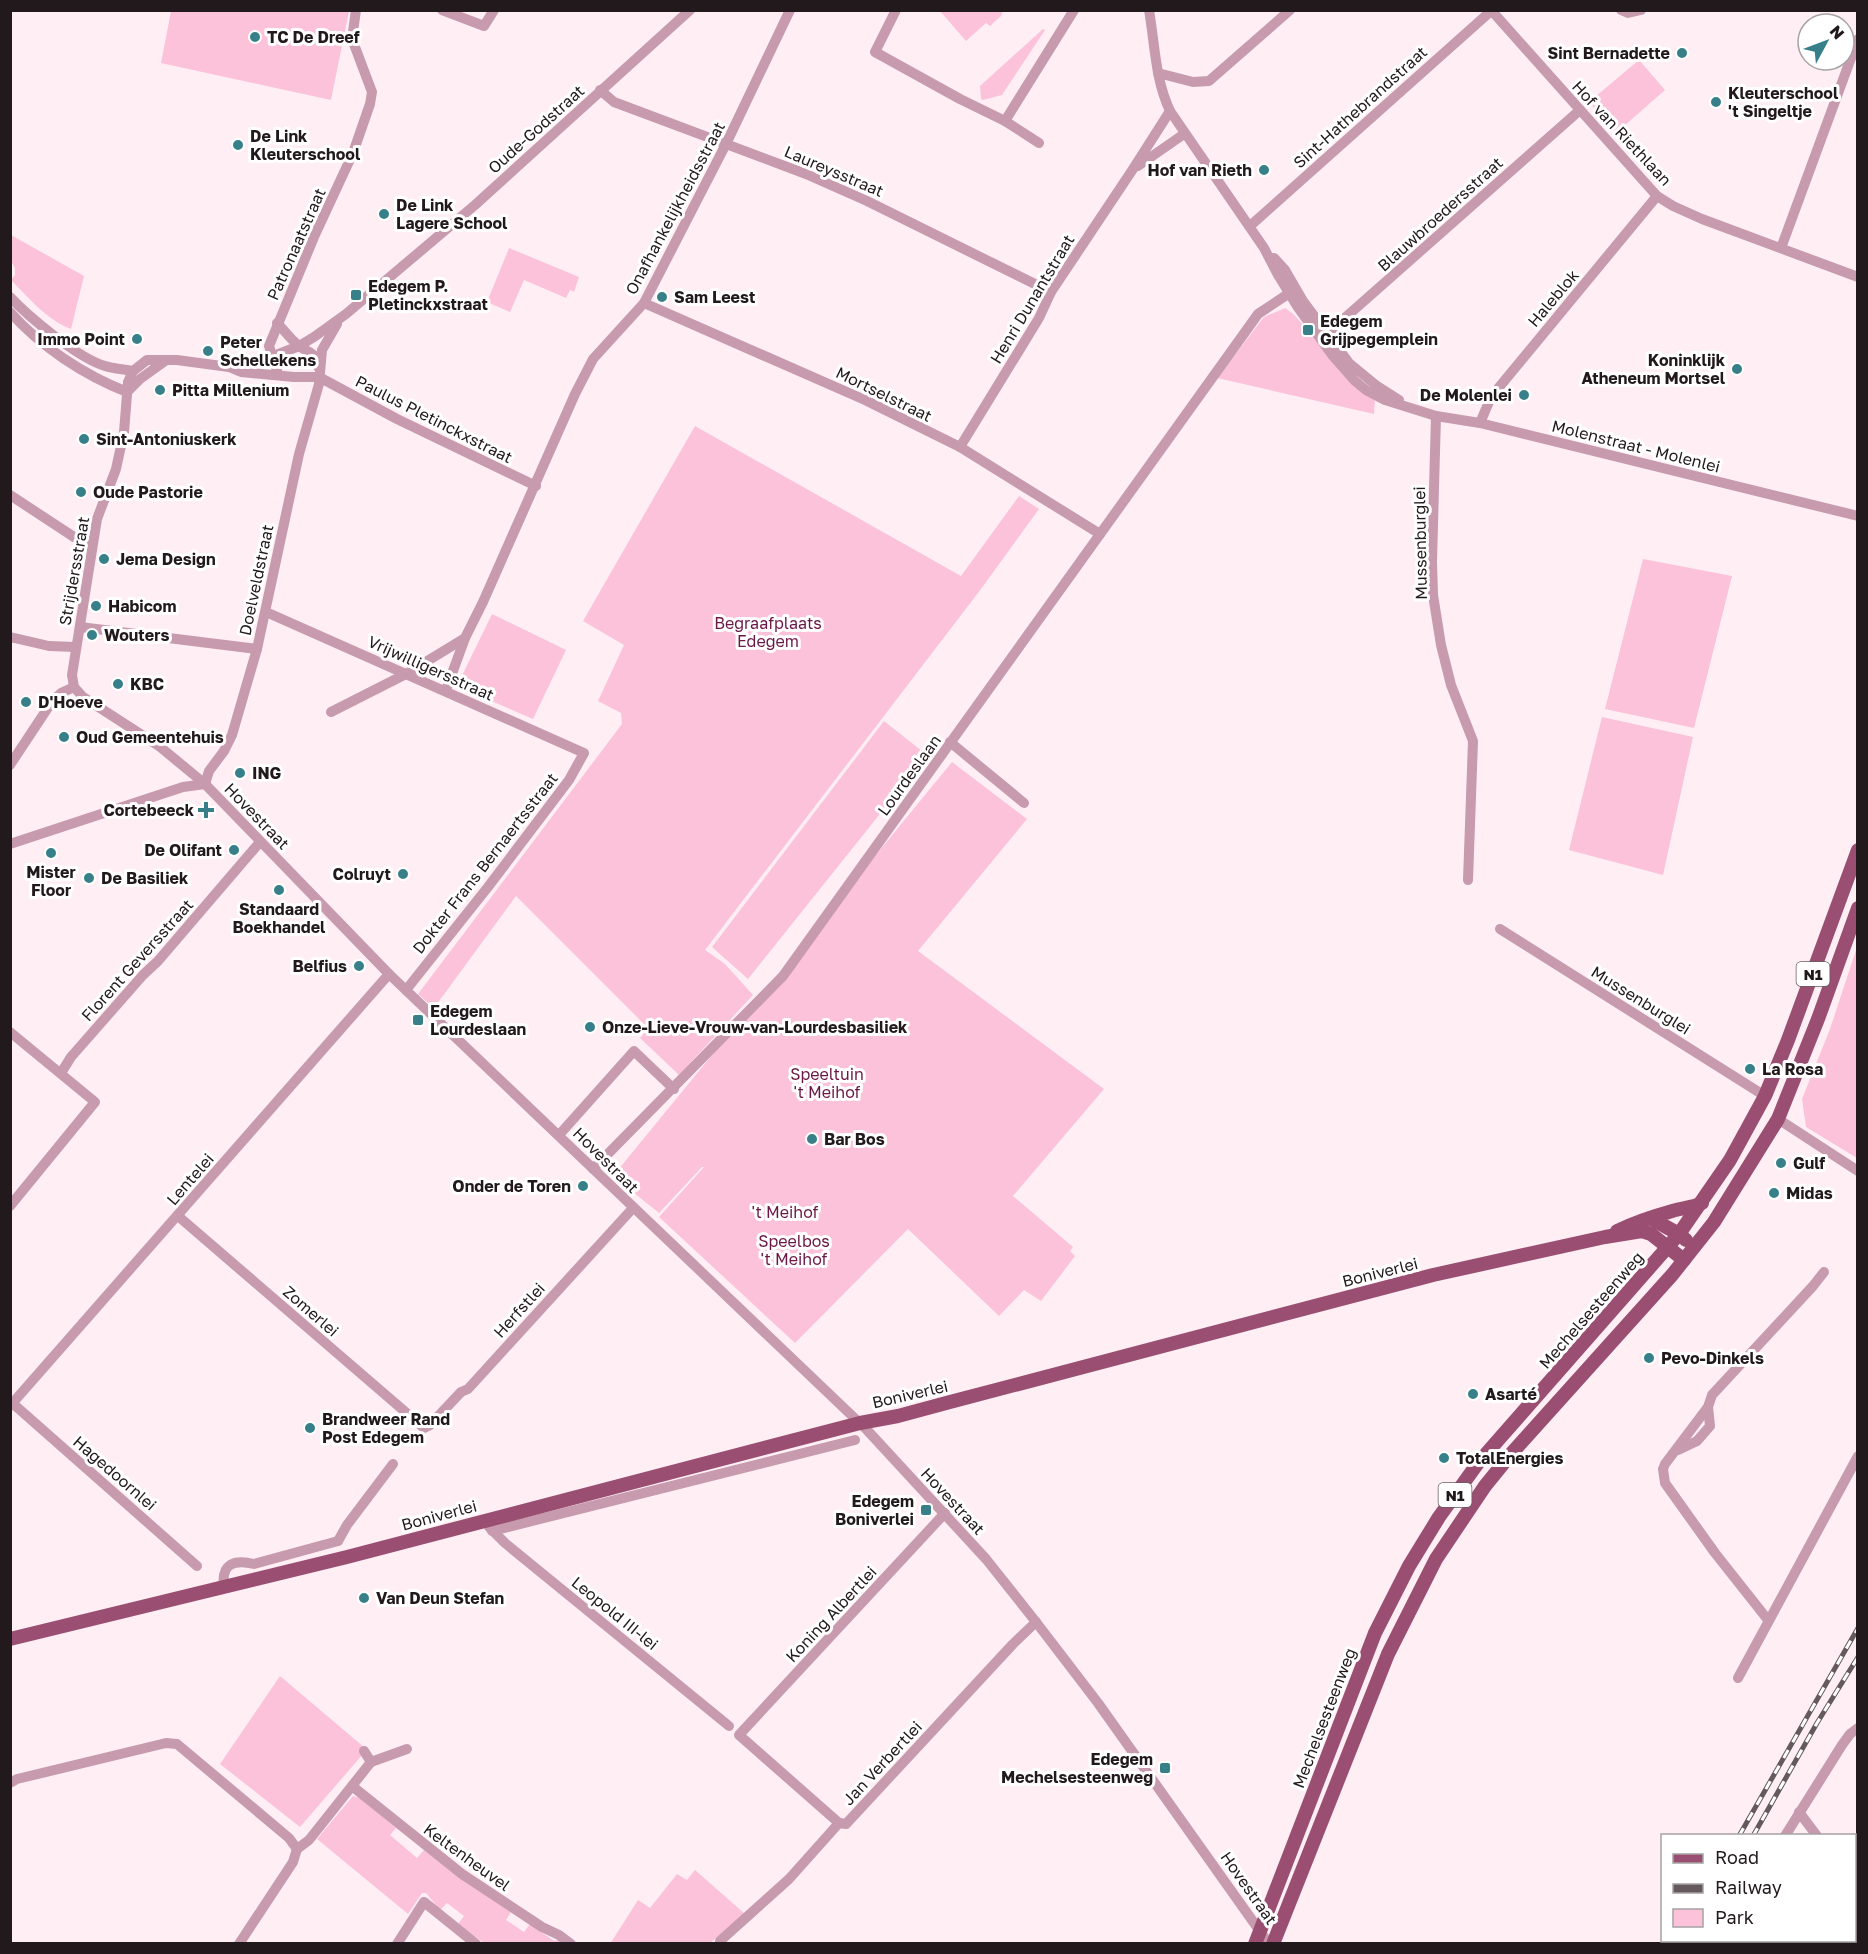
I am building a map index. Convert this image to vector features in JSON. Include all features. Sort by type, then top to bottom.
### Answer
[{"type":"main road","name":"Mechelsesteenweg","points":[[1264,1940],[1375,1633],[1409,1566],[1439,1517],[1478,1463],[1679,1234],[1735,1151],[1765,1096],[1809,986],[1857,850]]},
{"type":"main road","name":"N1","points":[[1264,1940],[1388,1654],[1436,1559],[1485,1486],[1714,1222],[1778,1119],[1854,930],[1857,908]]},
{"type":"main road","name":"Boniverlei","points":[[1605,1237],[1636,1222],[1702,1203]]},
{"type":"main road","points":[[1650,1218],[1679,1234],[1693,1248]]},
{"type":"main road","name":"Boniverlei","points":[[10,1639],[347,1557],[489,1526],[860,1423],[950,1402],[1433,1275],[1642,1231],[1651,1234],[1683,1260]]},
{"type":"street","name":"Patronaatstraat","points":[[299,346],[277,323],[353,153],[370,104],[372,92],[352,39],[356,10]]},
{"type":"street","points":[[442,10],[484,26],[494,10]]},
{"type":"street","name":"Oude-Godstraat","points":[[299,346],[346,314],[475,205],[690,10]]},
{"type":"street","name":"Onafhankelijkheidsstraat","points":[[446,690],[465,638],[536,486],[573,398],[593,359],[644,303],[726,144],[790,10]]},
{"type":"street","points":[[896,10],[875,52],[1005,121],[1039,143]]},
{"type":"street","points":[[1005,121],[1074,10]]},
{"type":"street","points":[[1149,10],[1158,74],[1163,97],[1170,111],[1250,226],[1288,294],[1324,337]]},
{"type":"street","points":[[1158,74],[1193,82],[1209,81],[1290,10]]},
{"type":"street","points":[[1620,10],[1628,14],[1641,10]]},
{"type":"street","name":"Hof van Riethlaan","points":[[1491,11],[1657,196],[1702,219],[1857,277]]},
{"type":"street","name":"Sint-Hathebrandstraat","points":[[1250,226],[1491,11]]},
{"type":"street","points":[[1781,248],[1857,39]]},
{"type":"street","name":"Laureysstraat","points":[[600,90],[614,102],[806,174],[867,201],[1051,292]]},
{"type":"street","name":"Blauwbroedersstraat","points":[[1324,337],[1580,110]]},
{"type":"street","name":"Henri Dunantstraat","points":[[960,447],[1038,318],[1051,292],[1170,111]]},
{"type":"street","name":"Henri Dunantstraat","points":[[1133,169],[1184,134]]},
{"type":"street","name":"Haleblok","points":[[1480,423],[1491,397],[1657,196]]},
{"type":"street","points":[[1264,248],[1285,270],[1324,337]]},
{"type":"street","name":"Lourdeslaan","points":[[593,1169],[783,976],[1258,314],[1288,294]]},
{"type":"street","points":[[10,297],[76,351],[106,367],[136,375]]},
{"type":"street","name":"Mortselstraat","points":[[644,303],[866,400],[960,447],[1100,534]]},
{"type":"street","points":[[10,312],[69,361],[91,375],[128,392],[136,375],[166,360],[229,367],[241,372],[294,377],[319,376],[317,358],[309,350],[299,346],[271,357],[229,367]]},
{"type":"street","name":"Oude-Godstraat","points":[[319,376],[322,350],[333,330],[346,314]]},
{"type":"street","points":[[277,323],[269,346],[278,374]]},
{"type":"street","name":"Molenstraat - Molenlei","points":[[1324,337],[1349,363],[1377,386],[1407,406],[1436,416],[1480,423],[1857,516]]},
{"type":"street","points":[[69,361],[76,351]]},
{"type":"street","name":"Paulus Pletinckxstraat","points":[[319,376],[397,419],[536,486]]},
{"type":"street","name":"Doelveldstraat","points":[[205,784],[209,771],[224,751],[232,735],[257,649],[298,454],[319,384],[319,376]]},
{"type":"street","name":"Strijdersstraat","points":[[74,687],[72,675],[92,542],[98,516],[116,469],[124,432],[128,392]]},
{"type":"street","name":"Mussenburglei","points":[[1436,416],[1433,595],[1441,645],[1451,685],[1473,741],[1468,880]]},
{"type":"street","points":[[10,495],[74,537],[92,542]]},
{"type":"street","name":"Vrijwilligersstraat","points":[[266,612],[584,753]]},
{"type":"street","points":[[80,627],[257,649]]},
{"type":"street","points":[[10,637],[49,646],[76,648]]},
{"type":"street","points":[[332,712],[406,674],[465,638]]},
{"type":"street","points":[[10,765],[51,703],[61,693],[74,687]]},
{"type":"street","name":"Hovestraat","points":[[74,687],[83,697],[159,746],[205,784],[389,974],[860,1423],[986,1559],[1036,1622],[1105,1712],[1264,1940]]},
{"type":"street","points":[[950,742],[1024,803]]},
{"type":"street","name":"Dokter Frans Bernaertsstraat","points":[[406,990],[562,789],[584,753]]},
{"type":"street","points":[[10,844],[183,787],[205,784]]},
{"type":"street","name":"Florent Geversstraat","points":[[61,1073],[71,1057],[158,961],[260,842]]},
{"type":"street","name":"Mussenburglei","points":[[1500,929],[1765,1096]]},
{"type":"street","name":"Lentelei","points":[[11,1403],[389,974]]},
{"type":"street","points":[[10,1032],[94,1102],[10,1206]]},
{"type":"street","name":"Hovestraat","points":[[559,1135],[634,1051],[674,1089]]},
{"type":"street","points":[[1778,1119],[1857,1171]]},
{"type":"street","name":"Herfstlei","points":[[424,1428],[430,1425],[461,1392],[468,1389],[633,1208]]},
{"type":"street","name":"Zomerlei","points":[[178,1216],[424,1428]]},
{"type":"street","points":[[1768,1620],[1722,1562],[1665,1483],[1663,1469],[1708,1407],[1712,1395],[1824,1272]]},
{"type":"street","name":"Hagedoornlei","points":[[11,1403],[104,1482],[197,1566]]},
{"type":"street","name":"Boniverlei","points":[[489,1526],[855,1440]]},
{"type":"street","points":[[1738,1678],[1857,1456]]},
{"type":"street","points":[[224,1587],[223,1575],[226,1568],[232,1564],[244,1562],[254,1564],[338,1541],[347,1525],[393,1464]]},
{"type":"street","name":"Koning Albertlei","points":[[839,1823],[739,1735],[945,1514]]},
{"type":"street","name":"Leopold III-lei","points":[[489,1526],[505,1543],[729,1726]]},
{"type":"street","points":[[338,1541],[347,1557]]},
{"type":"street","name":"Jan Verbertlei","points":[[720,1941],[789,1879],[839,1823],[846,1824],[1036,1622]]},
{"type":"street","points":[[1786,1834],[1854,1731]]},
{"type":"street","points":[[10,1783],[17,1779],[166,1743],[177,1744],[290,1838],[297,1849]]},
{"type":"street","points":[[239,1944],[293,1862],[297,1849],[309,1840],[371,1762],[406,1749]]},
{"type":"street","points":[[364,1751],[371,1762]]},
{"type":"street","name":"Keltenheuvel","points":[[352,1786],[462,1874],[542,1928],[559,1935],[571,1944]]},
{"type":"street","points":[[1799,1812],[1816,1834]]},
{"type":"street","points":[[397,1944],[424,1902],[476,1944]]},
{"type":"green space","name":"TC De Dreef","points":[[171,11],[349,11],[331,100],[161,63]]},
{"type":"green space","points":[[940,11],[1003,11],[990,26],[986,23],[966,41]]},
{"type":"green space","points":[[1043,29],[1045,30],[1002,95],[981,99],[980,86]]},
{"type":"green space","points":[[1639,60],[1665,90],[1616,133],[1589,102]]},
{"type":"green space","points":[[11,235],[84,276],[71,329],[46,314],[11,280],[15,275],[15,268],[11,261]]},
{"type":"green space","points":[[509,248],[579,277],[574,292],[570,290],[566,298],[524,280],[510,312],[487,302]]},
{"type":"green space","points":[[1285,308],[1375,399],[1374,414],[1217,378],[1264,317]]},
{"type":"green space","name":"Begraafplaats Edegem","points":[[695,426],[961,576],[1019,496],[1039,509],[981,589],[705,950],[725,964],[753,995],[679,1075],[640,1038],[648,1028],[516,896],[434,1008],[418,994],[622,724],[621,713],[598,701],[624,645],[583,621]]},
{"type":"green space","points":[[1643,559],[1732,576],[1694,728],[1605,709]]},
{"type":"green space","points":[[492,614],[566,650],[533,719],[457,686]]},
{"type":"green space","points":[[1602,717],[1693,737],[1663,875],[1569,850]]},
{"type":"green space","points":[[884,721],[927,755],[748,979],[712,947]]},
{"type":"green space","points":[[952,762],[1027,819],[918,951],[1104,1089],[1013,1196],[1073,1247],[1070,1251],[1075,1256],[1041,1301],[1024,1290],[999,1316],[908,1229],[795,1343],[659,1217],[704,1167],[659,1213],[613,1176]]},
{"type":"green space","points":[[1857,947],[1858,1158],[1806,1127],[1802,1099],[1830,1029]]},
{"type":"green space","points":[[280,1676],[365,1748],[363,1754],[300,1827],[220,1764]]},
{"type":"green space","points":[[353,1796],[360,1798],[396,1828],[390,1835],[417,1858],[424,1850],[511,1912],[506,1920],[524,1932],[530,1924],[554,1941],[558,1940],[562,1943],[484,1943],[458,1924],[464,1916],[447,1903],[440,1910],[426,1893],[422,1893],[408,1914],[317,1839]]},
{"type":"green space","points":[[695,1870],[745,1914],[710,1943],[610,1944],[638,1900],[650,1908],[677,1874],[687,1880]]},
{"type":"railway","points":[[1740,1834],[1858,1628]]},
{"type":"railway","points":[[1754,1834],[1817,1723],[1858,1657]]},
{"type":"place","name":"TC De Dreef","points":[[255,37]]},
{"type":"place","name":"Sint Bernadette","points":[[1682,53]]},
{"type":"place","name":"Kleuterschool 't Singeltje","points":[[1716,102]]},
{"type":"place","name":"De Link Kleuterschool","points":[[238,145]]},
{"type":"place","name":"Hof van Rieth","points":[[1264,170]]},
{"type":"place","name":"De Link Lagere School","points":[[384,214]]},
{"type":"place","name":"Edegem P. Pletinckxstraat","points":[[356,295]]},
{"type":"place","name":"Sam Leest","points":[[662,297]]},
{"type":"place","name":"Edegem Grijpegemplein","points":[[1308,330]]},
{"type":"place","name":"Immo Point","points":[[137,339]]},
{"type":"place","name":"Peter Schellekens","points":[[208,351]]},
{"type":"place","name":"Koninklijk Atheneum Mortsel","points":[[1737,369]]},
{"type":"place","name":"Pitta Millenium","points":[[160,390]]},
{"type":"place","name":"De Molenlei","points":[[1524,395]]},
{"type":"place","name":"Sint-Antoniuskerk","points":[[84,439]]},
{"type":"place","name":"Oude Pastorie","points":[[81,492]]},
{"type":"place","name":"Jema Design","points":[[104,559]]},
{"type":"place","name":"Habicom","points":[[96,606]]},
{"type":"place","name":"Wouters","points":[[92,635]]},
{"type":"place","name":"KBC","points":[[118,684]]},
{"type":"place","name":"D'Hoeve","points":[[26,702]]},
{"type":"place","name":"Oud Gemeentehuis","points":[[64,737]]},
{"type":"place","name":"ING","points":[[240,773]]},
{"type":"place","name":"Cortebeeck","points":[[206,810]]},
{"type":"place","name":"De Olifant","points":[[234,850]]},
{"type":"place","name":"Mister Floor","points":[[51,853]]},
{"type":"place","name":"Colruyt","points":[[403,874]]},
{"type":"place","name":"De Basiliek","points":[[89,878]]},
{"type":"place","name":"Standaard Boekhandel","points":[[279,890]]},
{"type":"place","name":"Belfius","points":[[359,966]]},
{"type":"place","name":"Edegem Lourdeslaan","points":[[418,1020]]},
{"type":"place","name":"Onze-Lieve-Vrouw-van-Lourdesbasiliek","points":[[590,1027]]},
{"type":"place","name":"La Rosa","points":[[1750,1069]]},
{"type":"place","name":"Bar Bos","points":[[812,1139]]},
{"type":"place","name":"Gulf","points":[[1781,1163]]},
{"type":"place","name":"Onder de Toren","points":[[583,1186]]},
{"type":"place","name":"Midas","points":[[1774,1193]]},
{"type":"place","name":"Pevo-Dinkels","points":[[1649,1358]]},
{"type":"place","name":"Asarté","points":[[1473,1394]]},
{"type":"place","name":"Brandweer Rand Post Edegem","points":[[310,1428]]},
{"type":"place","name":"TotalEnergies","points":[[1444,1458]]},
{"type":"place","name":"Edegem Boniverlei","points":[[926,1510]]},
{"type":"place","name":"Van Deun Stefan","points":[[364,1598]]},
{"type":"place","name":"Edegem Mechelsesteenweg","points":[[1165,1768]]},
{"type":"park label","name":"Speeltuin 't Meihof","points":[[827,1083]]},
{"type":"park label","name":"'t Meihof","points":[[785,1212]]},
{"type":"park label","name":"Speelbos 't Meihof","points":[[794,1250]]}]
